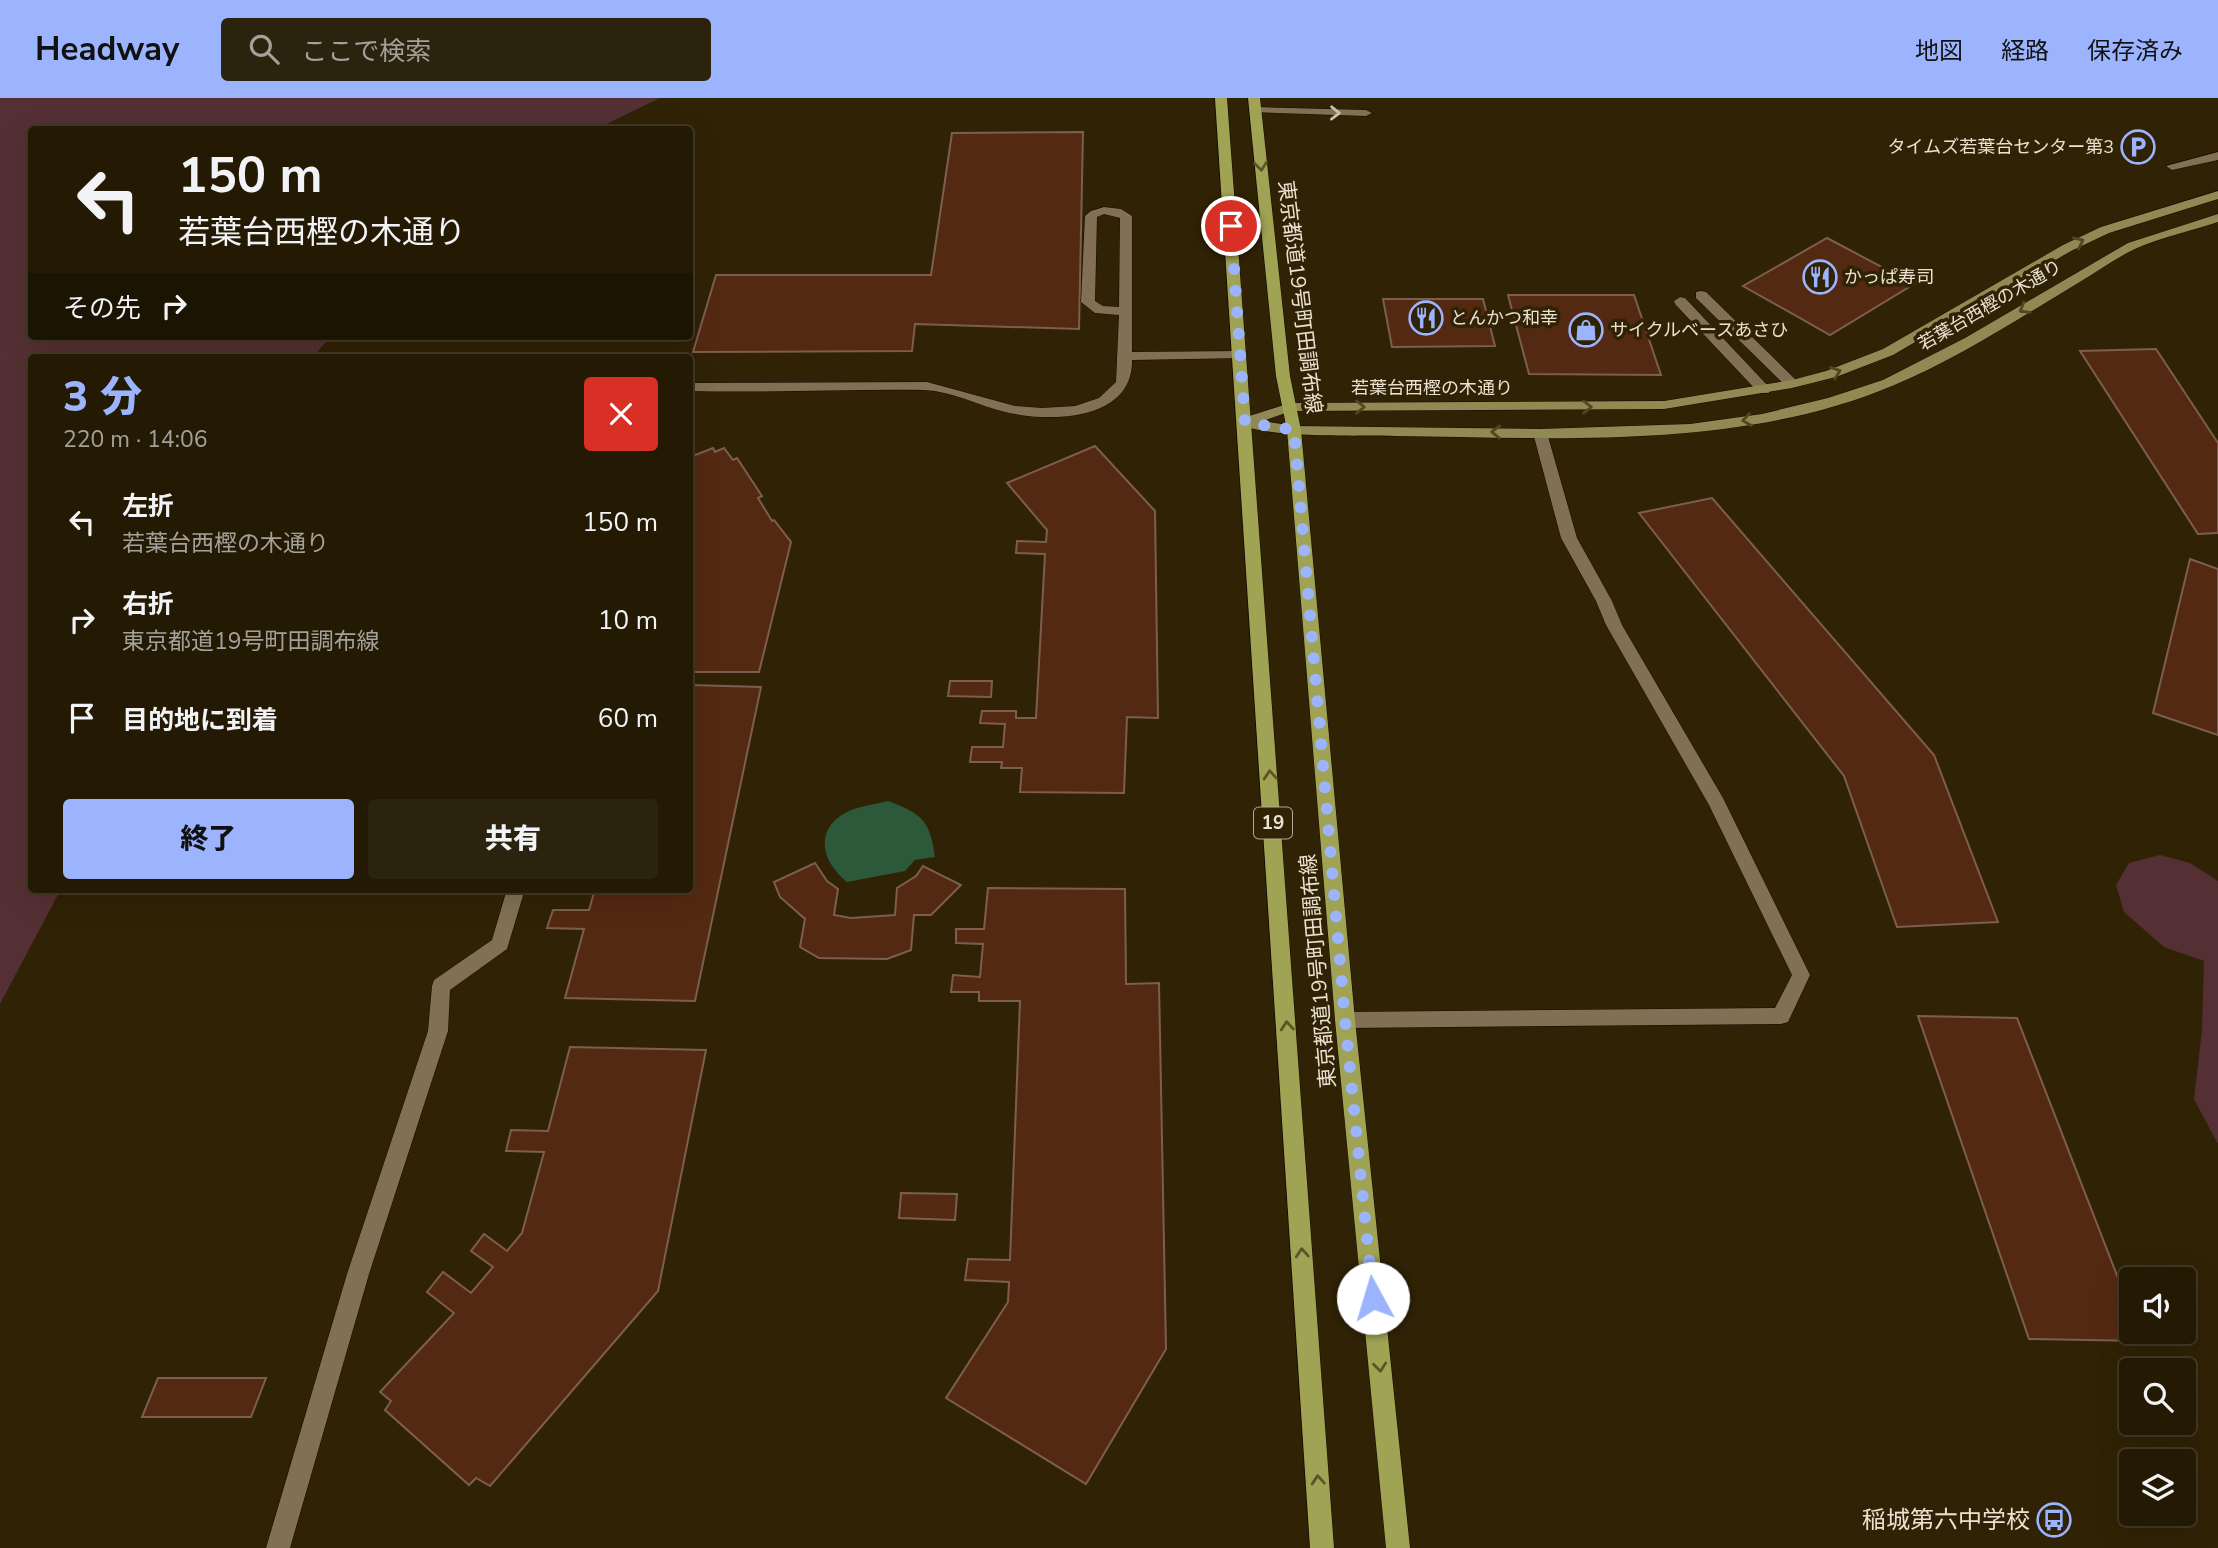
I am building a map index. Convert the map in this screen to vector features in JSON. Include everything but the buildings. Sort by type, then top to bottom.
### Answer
[{"type":"main road","name":"東京都道19号町田調布線","points":[[1221,98],[1322,1548]]},
{"type":"main road","name":"東京都道19号町田調布線","points":[[1255,104],[1283,376],[1294,430],[1345,1020],[1398,1548]]},
{"type":"street","name":"若葉台西樫の木通り","points":[[1245,422],[1290,407],[1664,405],[1792,384],[1831,374],[1888,352],[2067,248],[2105,230],[2218,195]]},
{"type":"street","name":"若葉台西樫の木通り","points":[[1245,422],[1294,430],[1540,433],[1690,428],[1762,418],[1832,402],[1888,383],[1970,341],[2132,246],[2218,218]]},
{"type":"lane","points":[[1255,104],[1366,113]]},
{"type":"lane","points":[[2172,166],[2218,156]]},
{"type":"lane","points":[[693,387],[927,386],[954,389],[1018,410],[1077,411],[1096,406],[1116,395],[1124,380],[1126,311],[1126,216],[1117,210],[1098,210],[1091,216],[1088,302],[1100,310],[1126,311]]},
{"type":"lane","points":[[1702,295],[1792,384]]},
{"type":"lane","points":[[1680,301],[1764,390]]},
{"type":"lane","points":[[1125,356],[1240,355]]},
{"type":"lane","points":[[1345,1020],[1781,1016],[1801,975],[1717,803],[1614,625],[1604,601],[1569,538],[1540,433]]},
{"type":"lane","points":[[278,1548],[358,1273],[438,1031],[441,986],[500,944],[515,893]]},
{"type":"shaded area","points":[[0,98],[660,98],[602,126],[28,126],[28,340],[328,340],[316,354],[28,354],[28,893],[59,893],[0,1004]]},
{"type":"shaded area","points":[[888,801],[909,810],[922,820],[930,834],[935,857],[915,860],[905,871],[847,882],[838,874],[827,855],[826,835],[830,826],[849,811]]},
{"type":"shaded area","points":[[2160,855],[2190,863],[2218,881],[2218,1144],[2194,1099],[2202,1030],[2204,961],[2164,947],[2124,912],[2116,885],[2129,863]]},
{"type":"place","name":"タイムズ若葉台センター第3","points":[[2138,147]]},
{"type":"place","name":"かっぱ寿司","points":[[1820,277]]},
{"type":"place","name":"とんかつ和幸","points":[[1426,318]]},
{"type":"place","name":"サイクルベースあさひ","points":[[1586,330]]},
{"type":"place","name":"稲城第六中学校","points":[[2054,1520]]},
{"type":"route","points":[[1231,226],[1245,422],[1294,430],[1345,1020],[1373,1298]]}]
